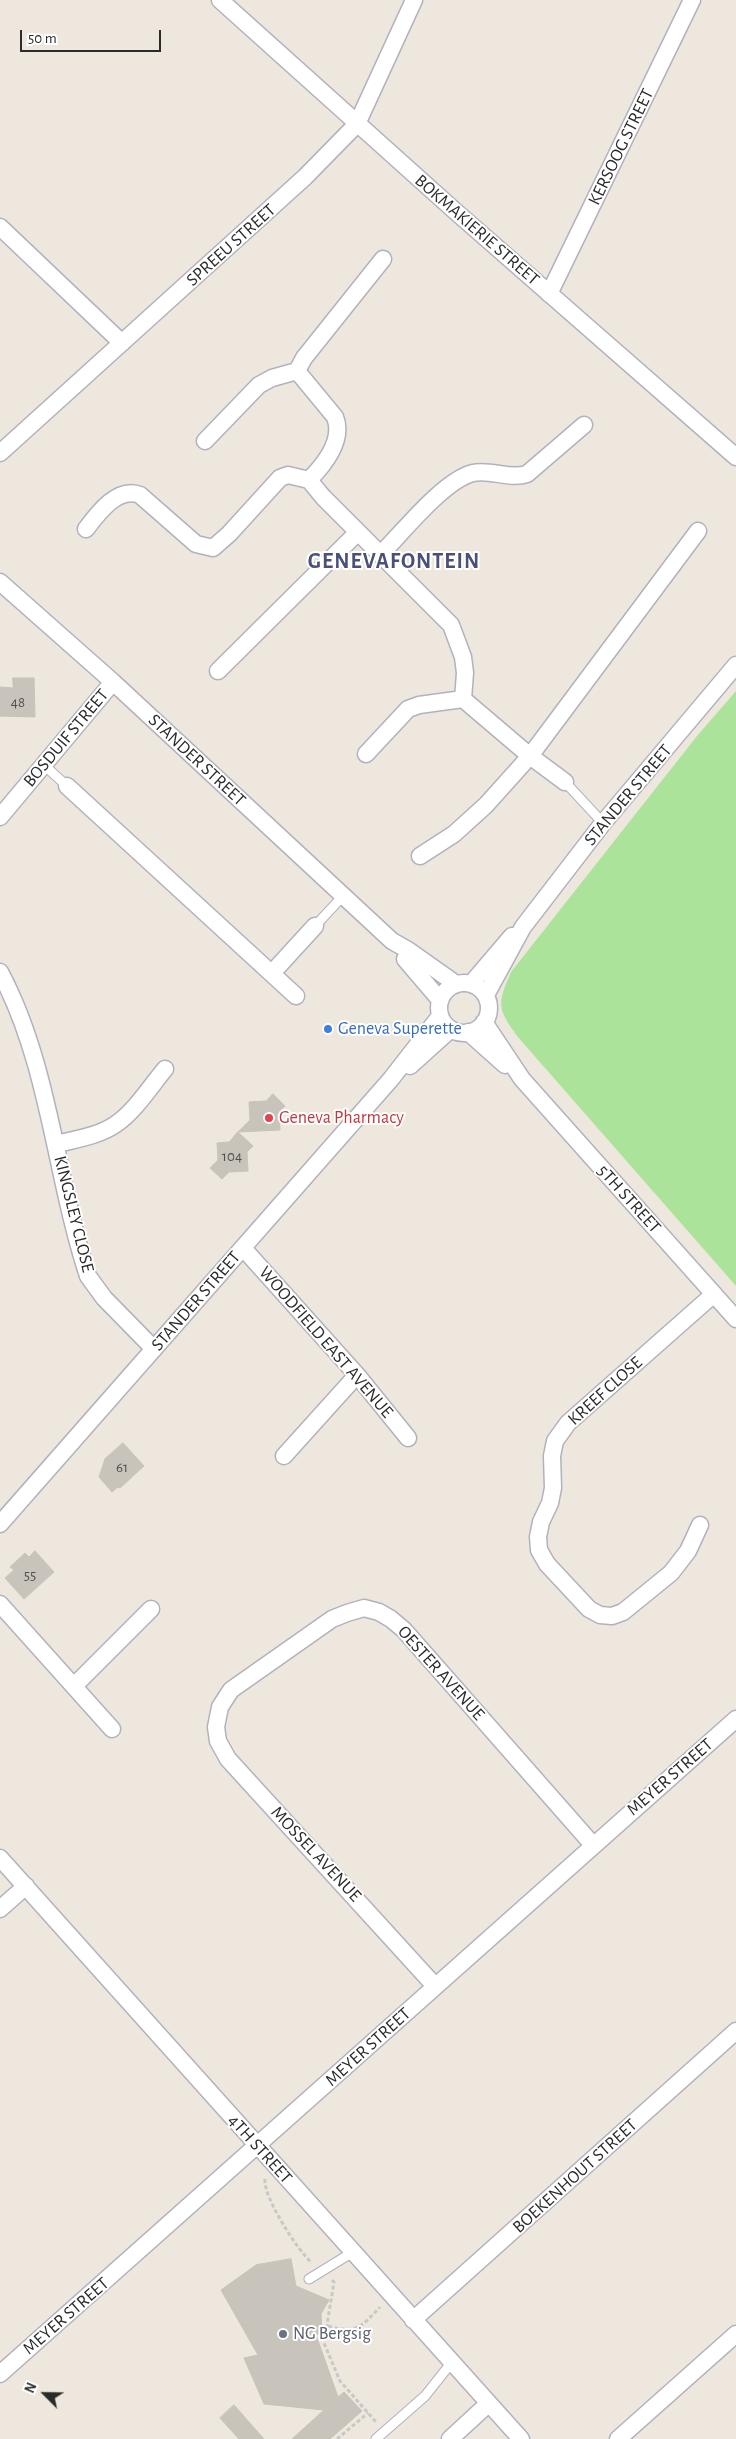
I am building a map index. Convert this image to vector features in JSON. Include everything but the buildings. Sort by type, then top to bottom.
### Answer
[{"type":"street","name":"BOKMAKIERIE STREET","points":[[220,0],[357,124],[736,457]]},
{"type":"street","name":"SPREEU STREET","points":[[0,454],[305,178],[357,124],[414,0]]},
{"type":"street","name":"KERSOOG STREET","points":[[549,294],[692,0]]},
{"type":"street","points":[[0,227],[122,343]]},
{"type":"street","points":[[205,441],[259,385],[272,378],[297,372],[308,353],[383,259]]},
{"type":"street","points":[[297,372],[335,416],[338,424],[332,449],[309,480]]},
{"type":"street","points":[[381,554],[437,496],[457,480],[482,472],[527,474],[584,425]]},
{"type":"street","points":[[86,529],[98,513],[122,494],[131,492],[140,495],[196,544],[213,548],[229,534],[280,478],[288,475],[309,480],[455,631],[463,657],[465,673],[463,699]]},
{"type":"street","points":[[420,856],[454,834],[486,805],[530,756],[698,531]]},
{"type":"street","points":[[218,671],[358,532]]},
{"type":"street","name":"STANDER STREET","points":[[0,582],[114,682],[392,941],[463,984],[523,927]]},
{"type":"street","name":"STANDER STREET","points":[[486,995],[523,927],[603,823],[736,665]]},
{"type":"street","name":"BOSDUIF STREET","points":[[0,817],[114,682]]},
{"type":"street","points":[[366,754],[408,709],[419,705],[463,699],[530,756],[565,782]]},
{"type":"street","points":[[67,786],[296,996]]},
{"type":"street","points":[[272,973],[315,926]]},
{"type":"street","name":"STANDER STREET","points":[[0,1524],[391,1079],[440,1008],[392,941]]},
{"type":"street","name":"KINGSLEY CLOSE","points":[[0,972],[20,1017],[57,1144],[81,1256],[88,1276],[104,1298],[154,1349]]},
{"type":"street","points":[[463,984],[479,988],[486,995],[489,1004],[484,1022],[477,1029],[468,1032],[451,1029],[440,1008],[444,993],[463,984]]},
{"type":"street","name":"5TH STREET","points":[[484,1022],[522,1079],[736,1319]]},
{"type":"street","name":"STANDER STREET","points":[[391,1079],[409,1067],[451,1029]]},
{"type":"street","name":"5TH STREET","points":[[468,1032],[515,1075],[522,1079]]},
{"type":"street","name":"KINGSLEY CLOSE","points":[[57,1144],[91,1136],[116,1124],[136,1105],[165,1069]]},
{"type":"street","name":"WOODFIELD EAST AVENUE","points":[[243,1248],[357,1375],[408,1438]]},
{"type":"street","name":"KREEF CLOSE","points":[[700,1525],[688,1551],[671,1573],[623,1612],[612,1616],[600,1615],[588,1609],[548,1564],[539,1550],[538,1537],[541,1522],[550,1504],[553,1488],[552,1456],[555,1441],[568,1423],[714,1294]]},
{"type":"street","points":[[284,1456],[357,1375]]},
{"type":"street","points":[[0,1604],[112,1729]]},
{"type":"street","name":"OESTER AVENUE","points":[[217,1714],[231,1690],[332,1620],[364,1608],[379,1612],[392,1619],[404,1630],[593,1845]]},
{"type":"street","points":[[74,1686],[151,1609]]},
{"type":"street","name":"MOSSEL AVENUE","points":[[217,1714],[218,1740],[228,1758],[435,1986]]},
{"type":"street","name":"MEYER STREET","points":[[0,2374],[736,1719]]},
{"type":"street","name":"4TH STREET","points":[[0,1858],[521,2439]]},
{"type":"street","points":[[0,1909],[26,1886]]},
{"type":"street","name":"BOEKENHOUT STREET","points":[[413,2320],[736,2031]]},
{"type":"street","points":[[618,2439],[736,2334]]},
{"type":"street","points":[[450,2439],[488,2404]]},
{"type":"lane","points":[[44,765],[67,786]]},
{"type":"lane","points":[[565,782],[603,823]]},
{"type":"lane","points":[[315,926],[343,896]]},
{"type":"lane","points":[[309,2280],[353,2252]]},
{"type":"lane","points":[[376,2439],[425,2396],[452,2362]]},
{"type":"path","points":[[276,2167],[266,2175],[264,2181],[272,2206],[307,2258],[334,2282],[324,2343],[340,2381],[385,2432]]},
{"type":"path","points":[[328,2326],[341,2330],[359,2328],[392,2296]]},
{"type":"path","points":[[338,2439],[368,2412]]},
{"type":"green space","points":[[736,691],[736,1286],[517,1036],[506,1019],[501,1006],[501,999],[511,972],[697,736]]},
{"type":"place","name":"Geneva Superette","points":[[328,1029]]},
{"type":"place","name":"Geneva Pharmacy","points":[[269,1118]]},
{"type":"place","name":"NG Bergsig","points":[[283,2334]]},
{"type":"district","name":"GENEVAFONTEIN","points":[[394,561]]}]
